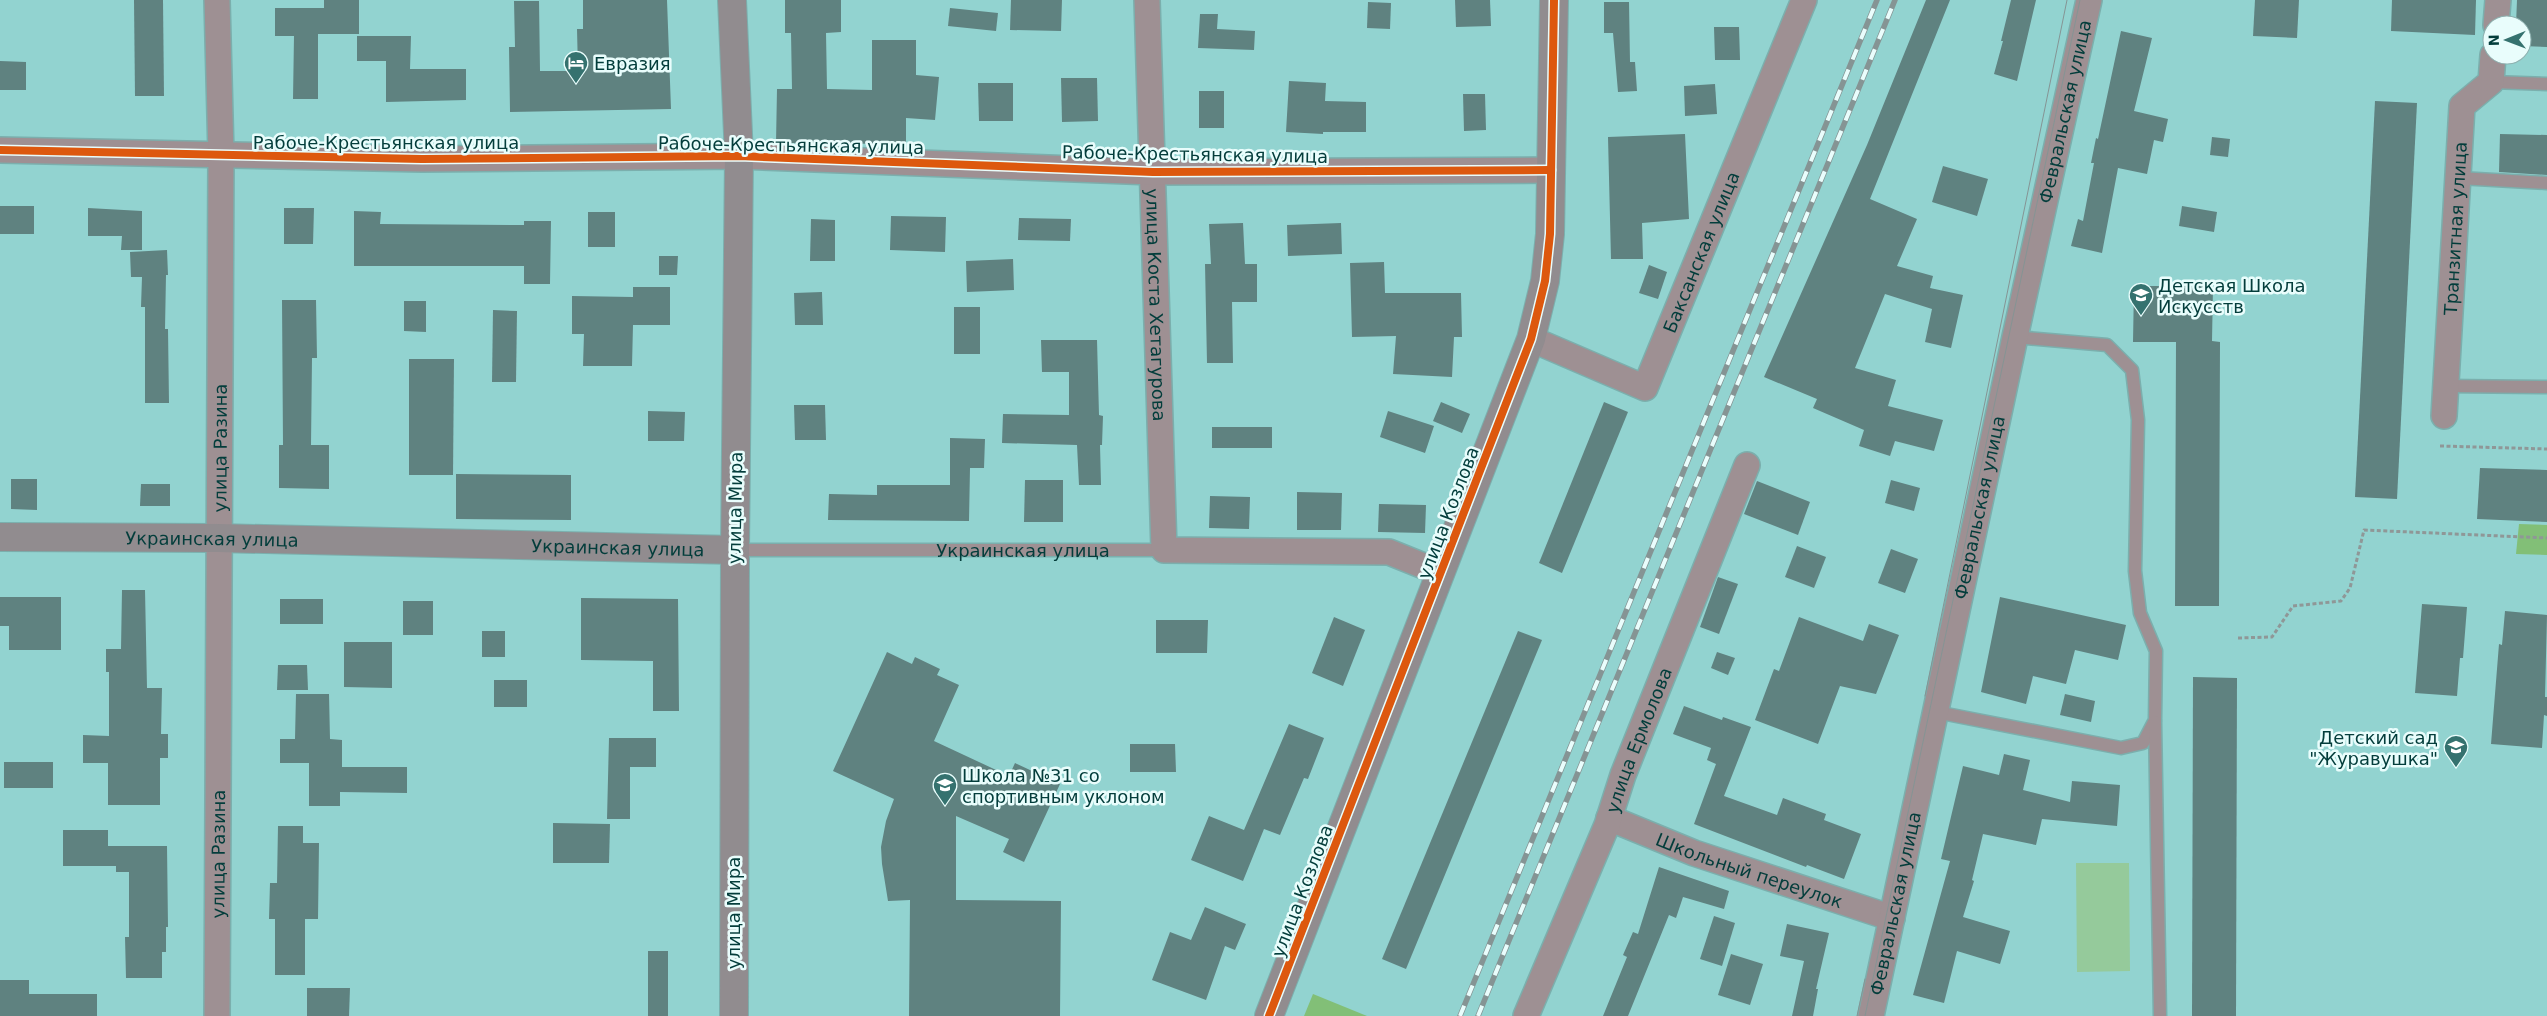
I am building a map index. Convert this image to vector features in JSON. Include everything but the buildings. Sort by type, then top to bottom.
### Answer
[{"type":"street","name":"улица Разина","points":[[217,1016],[221,155],[218,0]]},
{"type":"street","name":"улица Мира","points":[[732,0],[739,156],[735,550],[734,1016]]},
{"type":"street","name":"улица Коста Хетагурова","points":[[1147,0],[1164,550]]},
{"type":"street","name":"улица Козлова","points":[[1270,1016],[1531,339],[1545,280],[1550,234],[1554,0]]},
{"type":"street","name":"Баксанская улица","points":[[1531,339],[1645,388],[1804,0]]},
{"type":"street","name":"Февральская улица","points":[[1871,1016],[2015,337],[2089,0]]},
{"type":"street","points":[[2497,15],[2498,0]]},
{"type":"street","points":[[2491,82],[2492,65]]},
{"type":"street","name":"Транзитная улица","points":[[2444,416],[2462,106],[2491,82]]},
{"type":"street","name":"Рабоче-Крестьянская улица","points":[[0,150],[422,159],[739,156],[1153,172],[1551,170]]},
{"type":"street","name":"улица Ермолова","points":[[1526,1016],[1609,818],[1623,775],[1747,465]]},
{"type":"street","name":"Украинская улица","points":[[0,537],[218,538],[735,550]]},
{"type":"street","name":"Украинская улица","points":[[1164,550],[1389,552],[1441,573]]},
{"type":"street","name":"Школьный переулок","points":[[1609,818],[1694,853],[1892,918]]},
{"type":"lane","points":[[2491,82],[2547,84]]},
{"type":"lane","points":[[2458,178],[2547,183]]},
{"type":"lane","points":[[2015,337],[2107,346],[2132,370],[2138,420],[2135,571],[2140,613],[2156,651],[2155,720],[2160,1016]]},
{"type":"lane","points":[[2445,386],[2547,387]]},
{"type":"lane","name":"Украинская улица","points":[[735,550],[1164,550]]},
{"type":"lane","points":[[1936,712],[2122,748],[2143,743],[2155,720]]},
{"type":"path","points":[[2440,446],[2547,449]]},
{"type":"path","points":[[2238,638],[2272,637],[2293,606],[2341,601],[2350,588],[2364,530],[2547,538]]},
{"type":"green space","points":[[2519,524],[2547,525],[2547,555],[2516,554]]},
{"type":"green space","points":[[2076,863],[2129,863],[2130,971],[2077,972]]},
{"type":"green space","points":[[1313,994],[1367,1016],[1304,1016]]},
{"type":"tram line","points":[[1925,696],[2067,0]]},
{"type":"tram line","points":[[1865,1016],[2080,0]]},
{"type":"tram line","points":[[1857,1016],[1865,979]]},
{"type":"railway","points":[[1460,1016],[1877,0]]},
{"type":"railway","points":[[1478,1016],[1895,0]]},
{"type":"cycle path","points":[[1269,1016],[1531,339],[1545,281],[1550,234],[1554,0]]},
{"type":"cycle path","points":[[0,150],[422,159],[739,156],[1153,172],[1551,170]]},
{"type":"place","name":"Евразия","points":[[576,84]]},
{"type":"place","name":"Детская Школа Искусств","points":[[2141,316]]},
{"type":"place","name":"Детский сад \"Журавушка\"","points":[[2456,768]]},
{"type":"place","name":"Школа №31 со спортивным уклоном","points":[[945,806]]}]
